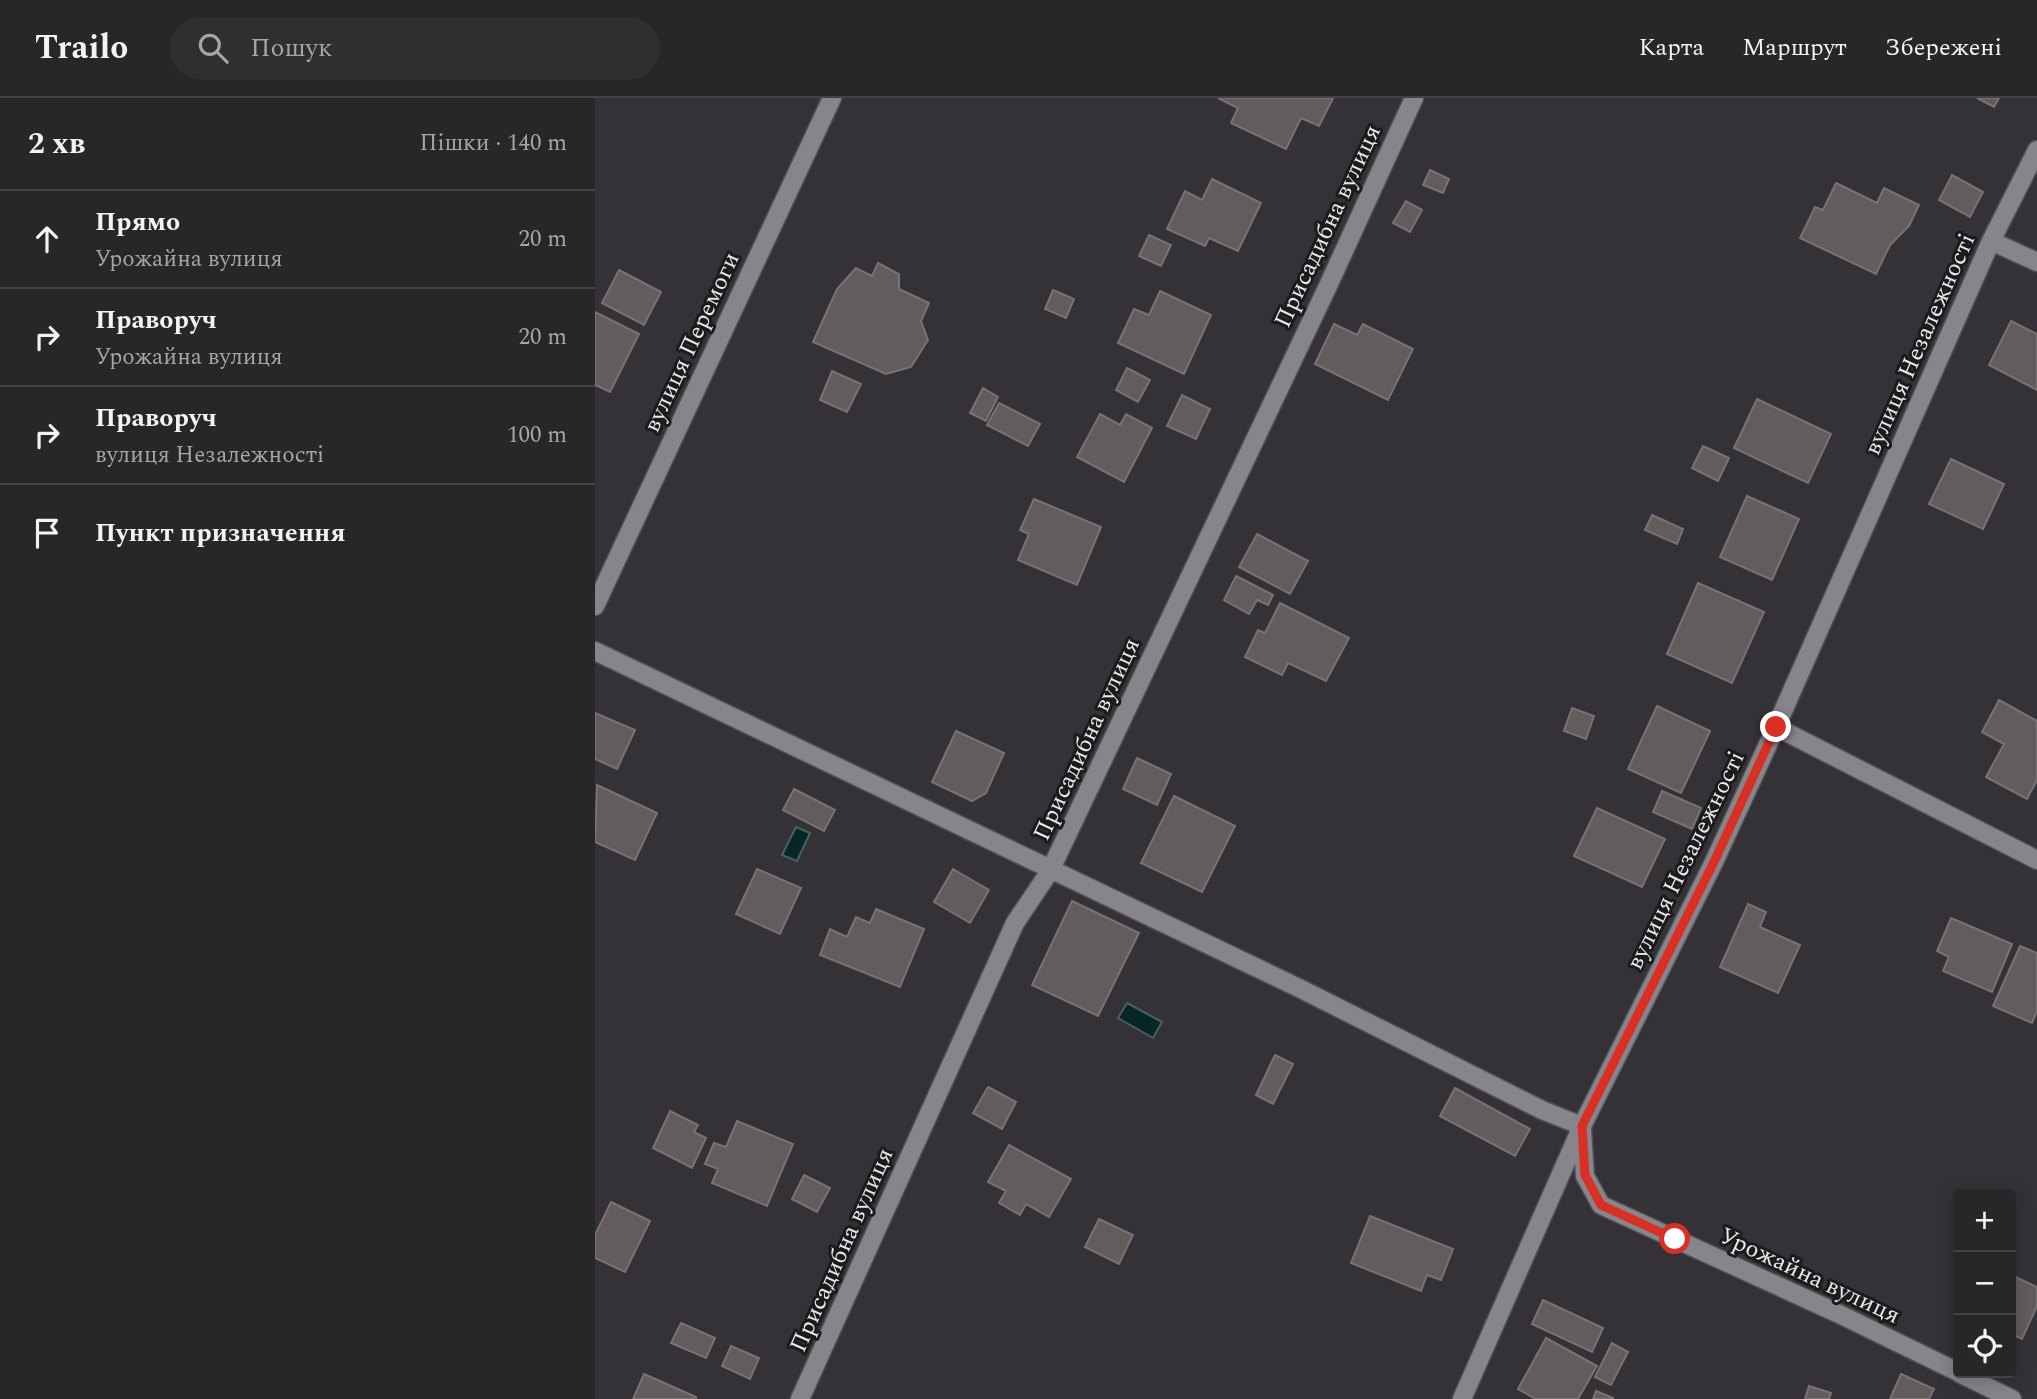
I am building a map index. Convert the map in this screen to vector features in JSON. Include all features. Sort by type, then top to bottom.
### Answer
[{"type":"street","name":"вулиця Перемоги","points":[[595,606],[832,98]]},
{"type":"street","name":"Присадибна вулиця","points":[[800,1399],[1015,923],[1050,871],[1322,298],[1413,98]]},
{"type":"street","name":"вулиця Незалежності","points":[[1462,1399],[1582,1126],[1714,862],[1991,241],[2037,150]]},
{"type":"street","points":[[1991,241],[2037,262]]},
{"type":"street","points":[[595,651],[1299,988],[1542,1110],[1582,1126]]},
{"type":"street","points":[[1776,727],[2037,860]]},
{"type":"street","name":"Урожайна вулиця","points":[[1582,1126],[1585,1175],[1601,1205],[1837,1313],[1953,1370]]},
{"type":"street","name":"Урожайна вулиця","points":[[1969,1378],[2013,1399]]},
{"type":"water","points":[[796,827],[810,833],[797,861],[782,855]]},
{"type":"water","points":[[1127,1003],[1162,1022],[1153,1038],[1118,1018]]},
{"type":"building","points":[[1218,98],[1333,98],[1319,126],[1301,118],[1286,149],[1231,123],[1238,108]]},
{"type":"building","points":[[1977,98],[1999,98],[1994,107]]},
{"type":"building","points":[[1430,170],[1449,179],[1443,193],[1423,185]]},
{"type":"building","points":[[1952,175],[1983,192],[1970,217],[1939,200]]},
{"type":"building","points":[[1212,179],[1261,203],[1238,251],[1209,238],[1205,246],[1167,229],[1185,191],[1202,200]]},
{"type":"building","points":[[1836,183],[1877,203],[1884,188],[1919,205],[1909,226],[1890,245],[1876,274],[1800,238],[1815,207],[1823,210]]},
{"type":"building","points":[[1406,201],[1422,210],[1410,232],[1393,223]]},
{"type":"building","points":[[1149,235],[1171,245],[1161,266],[1139,256]]},
{"type":"building","points":[[878,263],[899,274],[899,289],[929,303],[921,321],[928,340],[911,367],[886,374],[813,342],[837,289],[856,268],[872,276]]},
{"type":"building","points":[[619,270],[661,292],[644,325],[602,303]]},
{"type":"building","points":[[1053,290],[1074,299],[1066,318],[1045,309]]},
{"type":"building","points":[[1160,291],[1211,315],[1184,374],[1118,343],[1134,309],[1149,315]]},
{"type":"building","points":[[595,312],[639,334],[610,392],[595,385]]},
{"type":"building","points":[[2011,321],[2037,334],[2037,390],[1989,365]]},
{"type":"building","points":[[1334,324],[1357,335],[1363,324],[1413,349],[1388,400],[1315,364]]},
{"type":"building","points":[[1127,368],[1150,380],[1138,402],[1116,390]]},
{"type":"building","points":[[832,371],[861,384],[847,412],[820,400]]},
{"type":"building","points":[[983,388],[998,397],[986,421],[970,413]]},
{"type":"building","points":[[1182,395],[1210,409],[1196,439],[1167,426]]},
{"type":"building","points":[[1757,399],[1831,434],[1808,483],[1734,448]]},
{"type":"building","points":[[999,403],[1040,424],[1028,446],[987,425]]},
{"type":"building","points":[[1100,414],[1120,425],[1126,414],[1152,428],[1124,482],[1077,457]]},
{"type":"building","points":[[1703,446],[1729,458],[1718,481],[1692,468]]},
{"type":"building","points":[[1951,459],[2004,484],[1983,529],[1929,504]]},
{"type":"building","points":[[1747,496],[1799,519],[1772,580],[1720,557]]},
{"type":"building","points":[[1034,499],[1101,527],[1077,585],[1018,560],[1029,534],[1020,530]]},
{"type":"building","points":[[1652,515],[1683,529],[1677,544],[1645,530]]},
{"type":"building","points":[[1257,534],[1308,561],[1290,594],[1239,567]]},
{"type":"building","points":[[1236,576],[1273,595],[1268,605],[1257,600],[1249,614],[1224,600]]},
{"type":"building","points":[[1698,583],[1764,612],[1732,683],[1667,654]]},
{"type":"building","points":[[1280,603],[1349,638],[1326,681],[1288,663],[1282,675],[1245,657],[1258,630],[1265,633]]},
{"type":"building","points":[[1999,700],[2037,721],[2037,780],[2027,799],[1986,777],[2004,744],[1982,732]]},
{"type":"building","points":[[1657,706],[1710,731],[1681,793],[1628,769]]},
{"type":"building","points":[[1572,708],[1594,716],[1586,739],[1564,731]]},
{"type":"building","points":[[595,713],[635,730],[617,769],[595,759]]},
{"type":"building","points":[[956,731],[1004,753],[986,793],[972,801],[932,782]]},
{"type":"building","points":[[1137,758],[1171,774],[1157,805],[1123,789]]},
{"type":"building","points":[[597,785],[657,813],[635,860],[595,842]]},
{"type":"building","points":[[794,789],[835,810],[824,831],[783,810]]},
{"type":"building","points":[[1662,791],[1701,808],[1692,829],[1653,812]]},
{"type":"building","points":[[1174,796],[1235,826],[1202,892],[1141,863]]},
{"type":"building","points":[[1597,808],[1665,839],[1642,887],[1574,856]]},
{"type":"building","points":[[757,869],[801,888],[780,934],[736,914]]},
{"type":"building","points":[[953,869],[989,890],[970,923],[934,902]]},
{"type":"building","points":[[1072,901],[1139,933],[1098,1016],[1032,985]]},
{"type":"building","points":[[1748,904],[1766,912],[1760,927],[1800,945],[1778,993],[1720,967]]},
{"type":"building","points":[[876,909],[924,929],[900,987],[820,955],[830,929],[847,937],[856,917],[870,923]]},
{"type":"building","points":[[1951,918],[2012,944],[1992,992],[1943,971],[1949,957],[1937,951]]},
{"type":"building","points":[[2020,946],[2037,953],[2037,1011],[2032,1023],[1993,1006]]},
{"type":"building","points":[[1275,1055],[1293,1064],[1273,1104],[1256,1095]]},
{"type":"building","points":[[988,1087],[1016,1102],[1002,1129],[973,1113]]},
{"type":"building","points":[[1455,1088],[1530,1129],[1515,1156],[1440,1116]]},
{"type":"building","points":[[670,1111],[698,1125],[694,1132],[706,1138],[692,1168],[653,1148]]},
{"type":"building","points":[[737,1121],[793,1144],[767,1206],[712,1183],[718,1169],[705,1164],[714,1143],[726,1147]]},
{"type":"building","points":[[1009,1145],[1071,1179],[1049,1217],[1026,1204],[1020,1215],[999,1203],[1006,1191],[988,1182]]},
{"type":"building","points":[[804,1175],[830,1188],[817,1212],[792,1199]]},
{"type":"building","points":[[611,1202],[650,1221],[625,1272],[595,1258],[595,1235]]},
{"type":"building","points":[[1370,1216],[1453,1249],[1441,1280],[1427,1275],[1421,1291],[1351,1263]]},
{"type":"building","points":[[1099,1219],[1133,1235],[1119,1264],[1085,1247]]},
{"type":"building","points":[[2016,1277],[2037,1287],[2037,1306],[2022,1339],[2016,1336]]},
{"type":"building","points":[[1543,1300],[1603,1328],[1592,1352],[1532,1324]]},
{"type":"building","points":[[681,1323],[715,1338],[706,1358],[671,1343]]},
{"type":"building","points":[[1546,1338],[1597,1366],[1578,1399],[1536,1399],[1518,1389]]},
{"type":"building","points":[[1612,1343],[1628,1352],[1611,1385],[1595,1377]]},
{"type":"building","points":[[731,1346],[759,1358],[750,1379],[722,1366]]},
{"type":"building","points":[[644,1374],[696,1397],[696,1399],[633,1399]]},
{"type":"building","points":[[1901,1374],[1934,1389],[1929,1399],[1890,1399]]},
{"type":"building","points":[[1809,1386],[1831,1393],[1829,1399],[1805,1399]]},
{"type":"building","points":[[1596,1391],[1613,1398],[1613,1399],[1593,1399]]},
{"type":"route","points":[[1675,1239],[1601,1205],[1585,1175],[1582,1126],[1714,862],[1776,727]]}]
